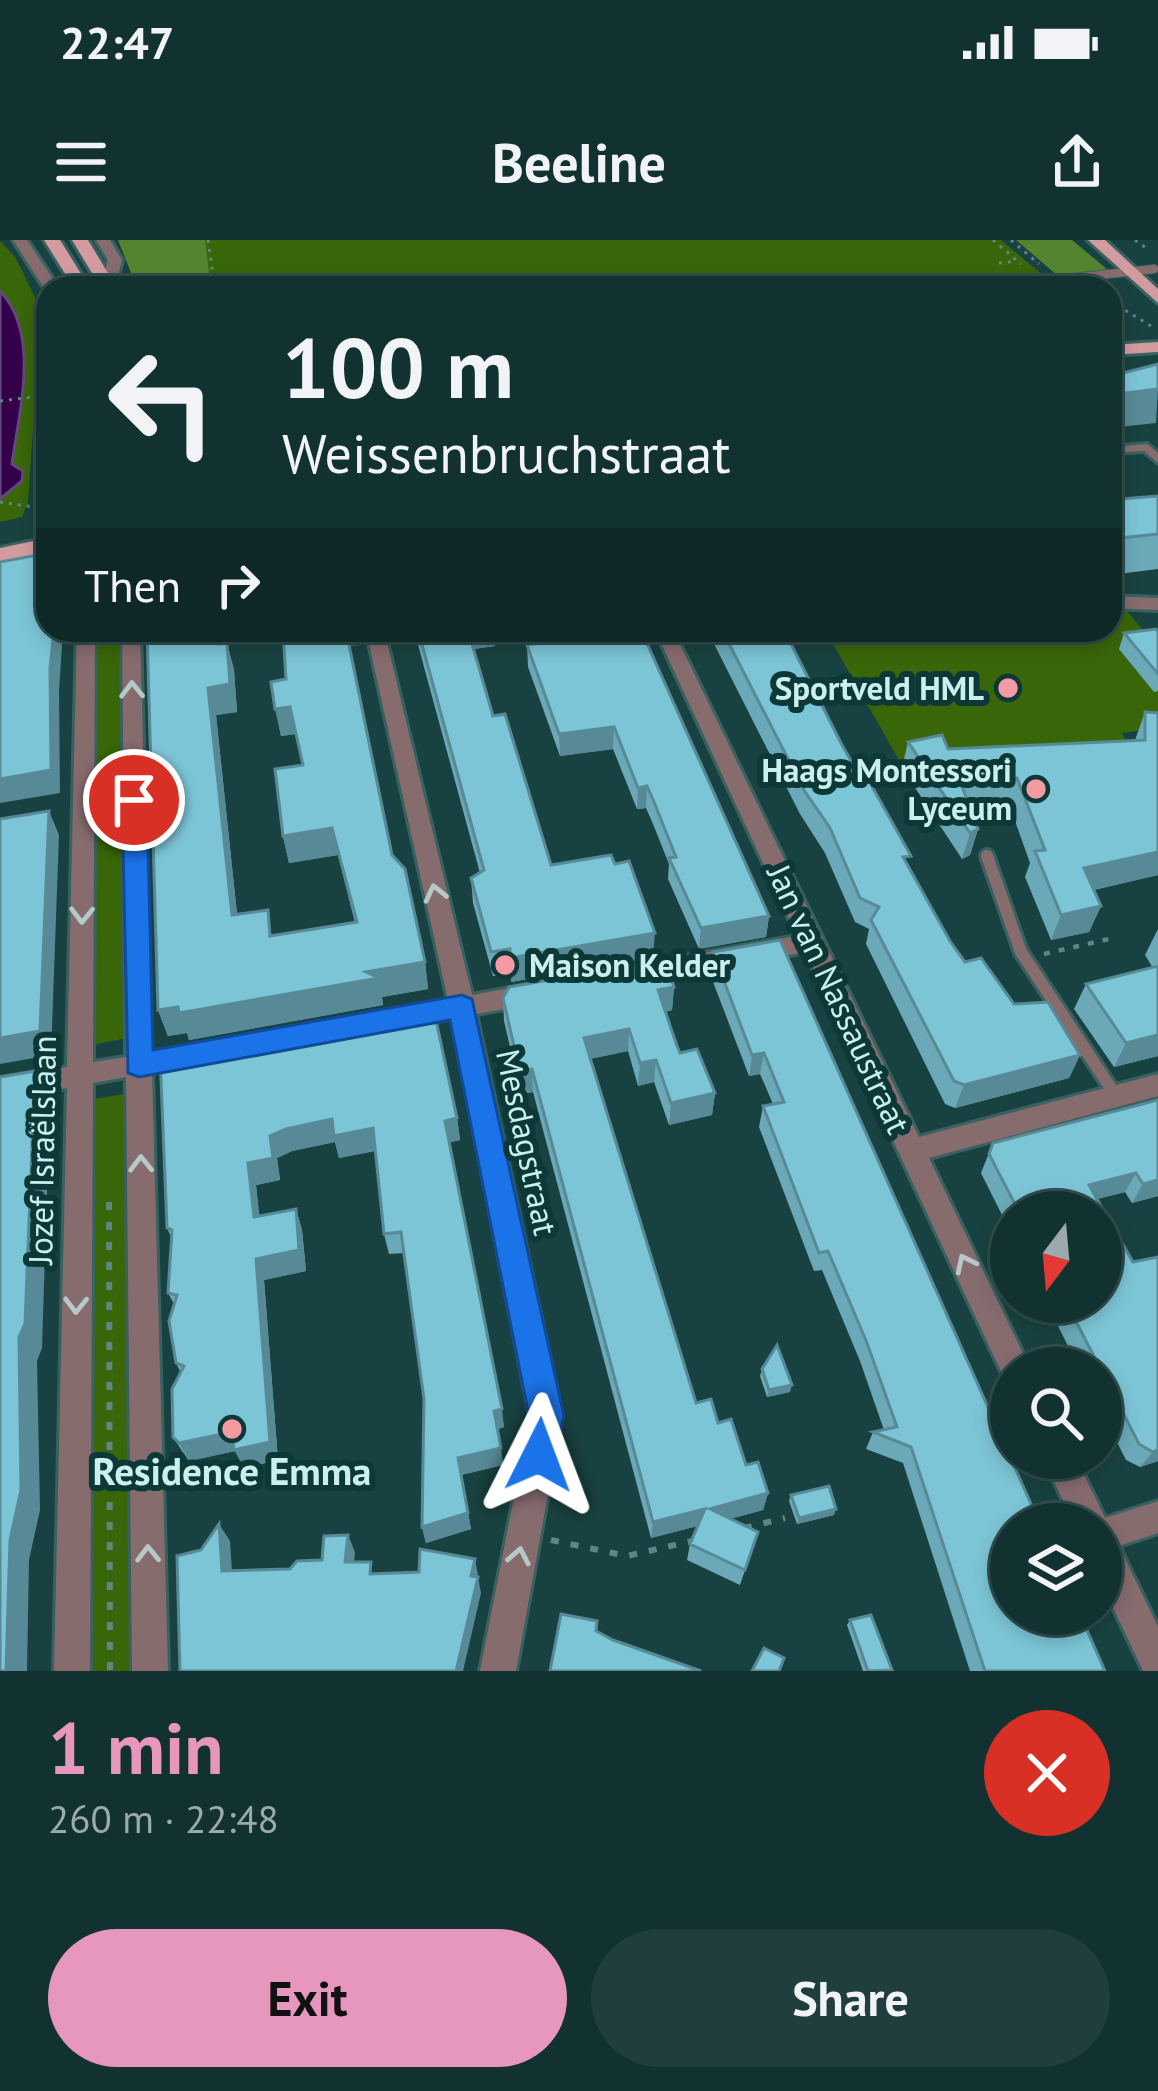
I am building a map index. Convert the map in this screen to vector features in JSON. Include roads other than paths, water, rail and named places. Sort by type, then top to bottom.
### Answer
[{"type":"main road","points":[[52,240],[74,276]]},
{"type":"main road","points":[[80,240],[102,276]]},
{"type":"main road","points":[[1096,240],[1158,298]]},
{"type":"main road","points":[[1119,240],[1157,266]]},
{"type":"main road","points":[[1122,347],[1155,337]]},
{"type":"main road","points":[[1122,364],[1158,362]]},
{"type":"main road","points":[[0,537],[36,521]]},
{"type":"main road","points":[[0,555],[36,548]]},
{"type":"street","points":[[20,240],[43,276]]},
{"type":"street","points":[[103,240],[115,260],[111,276]]},
{"type":"street","points":[[1122,450],[1147,447],[1158,460]]},
{"type":"street","points":[[0,575],[36,568]]},
{"type":"street","points":[[1122,602],[1158,604]]},
{"type":"street","name":"Jozef Israëlslaan","points":[[72,1671],[86,642]]},
{"type":"street","points":[[131,642],[150,1671]]},
{"type":"street","name":"Mesdagstraat","points":[[377,642],[462,1006],[546,1416],[498,1671]]},
{"type":"street","name":"Jan van Nassaustraat","points":[[670,642],[1006,1347]]},
{"type":"street","points":[[610,979],[812,942]]},
{"type":"street","points":[[370,1023],[566,987]]},
{"type":"street","points":[[0,1089],[208,1052]]},
{"type":"street","points":[[911,1151],[1158,1085]]},
{"type":"street","points":[[1122,1529],[1158,1517]]},
{"type":"street","points":[[1122,1590],[1158,1665]]},
{"type":"lane","points":[[1090,276],[1157,266]]},
{"type":"lane","points":[[987,856],[1021,952],[1116,1096]]},
{"type":"place","name":"Sportveld HML","points":[[1008,688]]},
{"type":"place","name":"Haags Montessori Lyceum","points":[[1036,789]]},
{"type":"place","name":"Maison Kelder","points":[[505,965]]},
{"type":"place","name":"Residence Emma","points":[[232,1429]]}]
